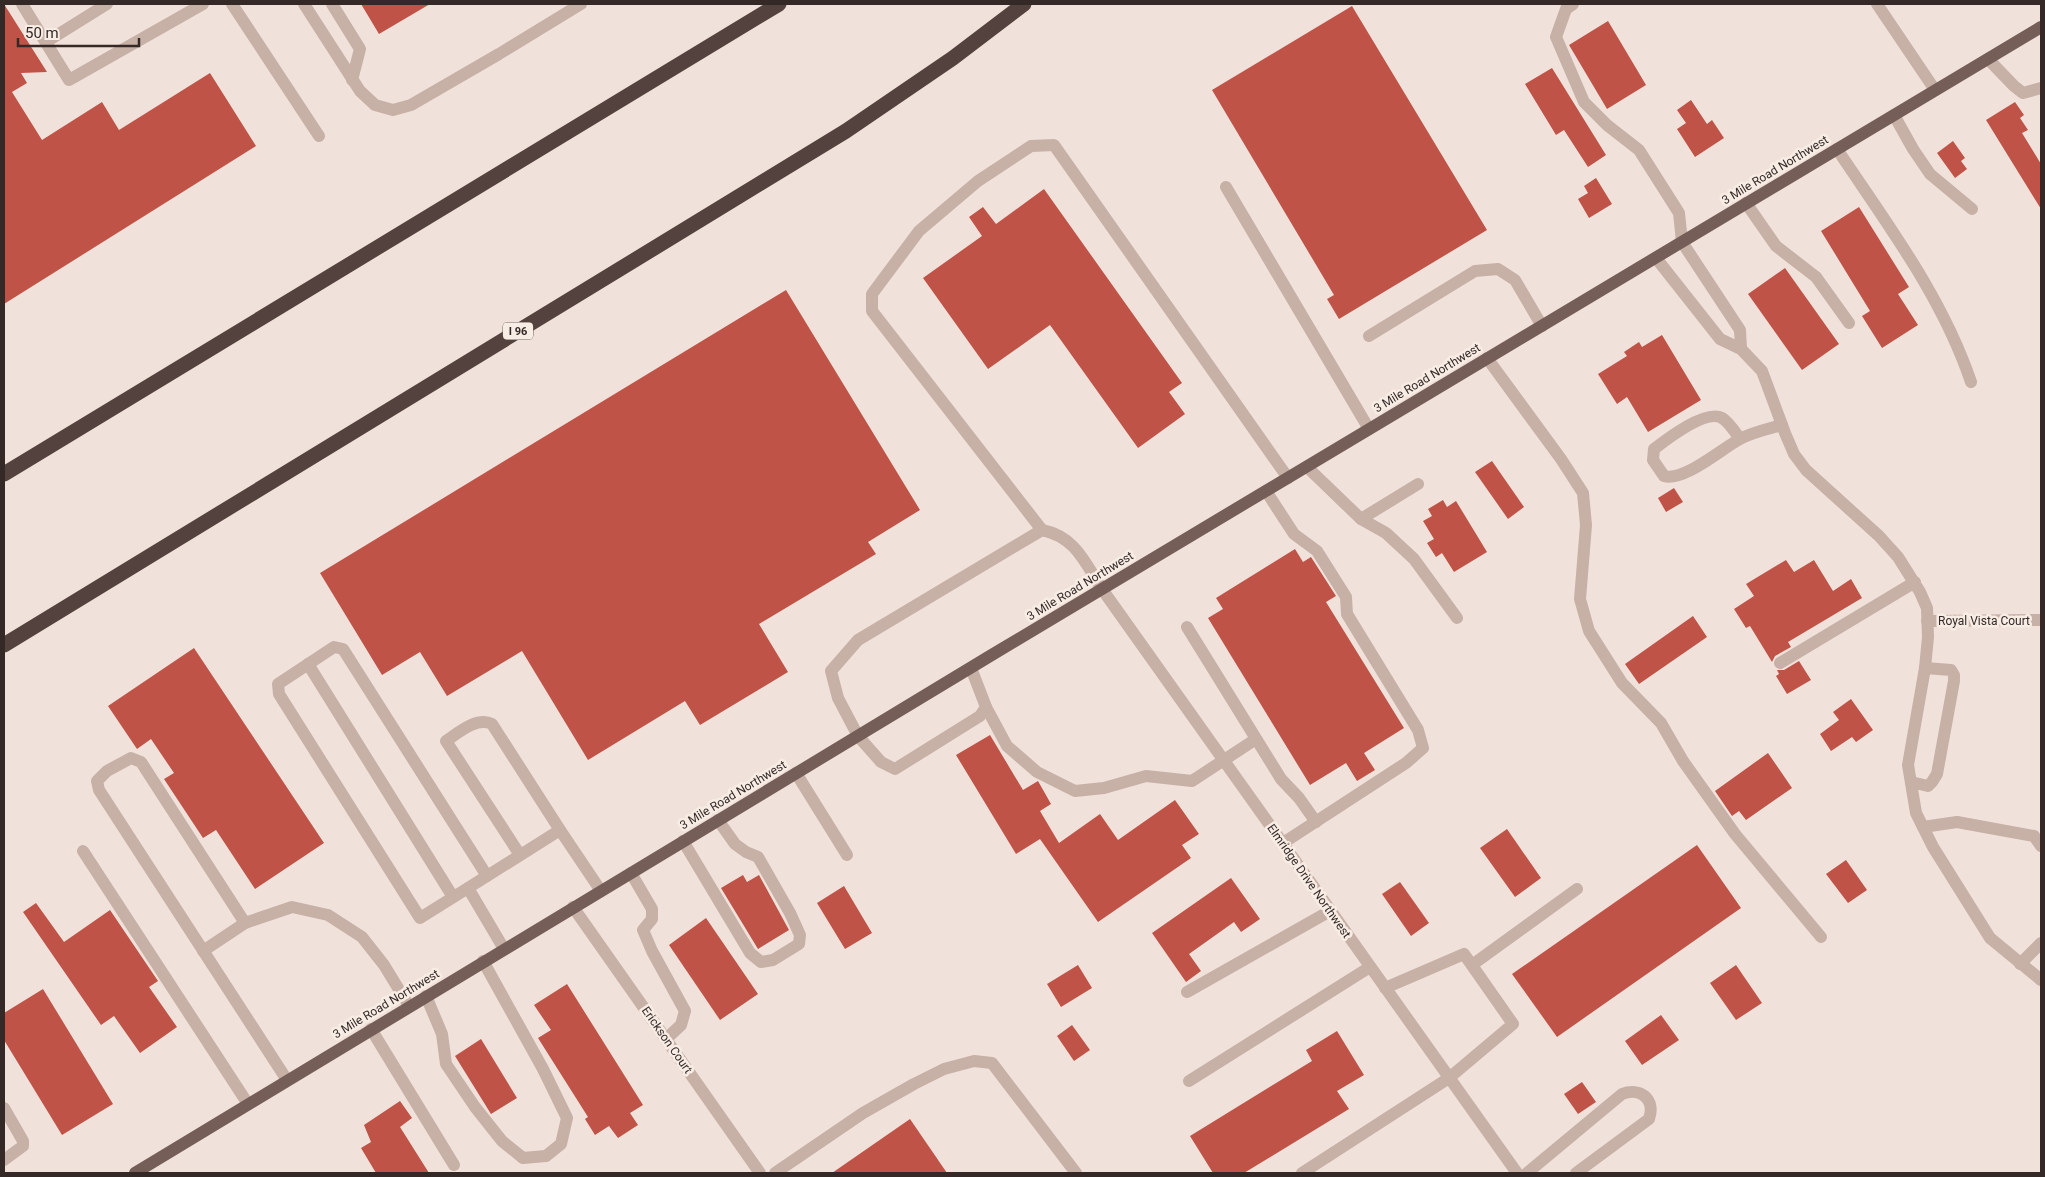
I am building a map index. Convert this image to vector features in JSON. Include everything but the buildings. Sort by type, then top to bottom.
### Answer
[{"type":"highway","points":[[4,474],[779,4]]},
{"type":"highway","name":"I 96","points":[[4,645],[846,131],[953,58],[1024,4]]},
{"type":"main road","name":"3 Mile Road Northwest","points":[[135,1173],[1306,466],[1935,90],[2040,31]]},
{"type":"street","points":[[22,4],[69,80],[203,4]]},
{"type":"street","points":[[46,42],[107,4]]},
{"type":"street","points":[[232,4],[319,136]]},
{"type":"street","points":[[304,4],[360,91],[375,104],[393,110],[402,109],[499,54],[580,4]]},
{"type":"street","points":[[332,4],[360,49],[352,80]]},
{"type":"street","points":[[1573,4],[1566,9],[1556,37],[1584,102],[1606,124],[1639,150],[1679,213],[1682,242],[1740,330],[1741,349]]},
{"type":"street","points":[[1877,4],[1935,90]]},
{"type":"street","points":[[1988,59],[2023,93],[2041,88]]},
{"type":"street","points":[[1894,115],[1930,174],[1972,209]]},
{"type":"street","points":[[986,707],[980,716],[895,768],[881,762],[858,736],[838,698],[831,671],[858,640],[1042,530],[872,311],[872,294],[919,231],[978,181],[1031,146],[1054,145],[1288,478]]},
{"type":"street","points":[[1837,149],[1928,286],[1960,349],[1971,382]]},
{"type":"street","points":[[1226,187],[1369,429]]},
{"type":"street","points":[[1746,203],[1776,246],[1816,278],[1849,323]]},
{"type":"street","points":[[1656,258],[1720,339],[1741,349],[1762,371],[1794,454],[1806,470],[1879,536],[1898,557],[1915,582],[1927,608],[1928,637],[1925,668],[1908,765],[1916,813],[1933,847],[1990,938],[2041,980]]},
{"type":"street","points":[[1369,336],[1475,271],[1498,269],[1514,280],[1542,326]]},
{"type":"street","points":[[1488,358],[1561,459],[1582,493],[1586,525],[1580,599],[1589,631],[1622,683],[1662,724],[1683,761],[1735,834],[1821,937]]},
{"type":"street","points":[[1740,439],[1724,419],[1716,415],[1700,419],[1658,446],[1654,449],[1653,460],[1664,476],[1674,477],[1686,472],[1740,439],[1782,425]]},
{"type":"street","points":[[1306,466],[1361,519],[1386,533],[1414,558],[1457,618]]},
{"type":"street","points":[[1361,519],[1418,484]]},
{"type":"street","points":[[1266,491],[1294,534],[1318,551],[1346,597],[1347,614],[1418,730],[1423,748],[1406,763],[1283,844]]},
{"type":"street","name":"Elmridge Drive Northwest","points":[[1042,530],[1055,532],[1074,545],[1102,589],[1517,1173]]},
{"type":"street","points":[[1780,663],[1915,582]]},
{"type":"street","name":"Royal Vista Court","points":[[1927,621],[2041,620]]},
{"type":"street","points":[[1188,628],[1282,779],[1299,798],[1316,822]]},
{"type":"street","points":[[487,876],[343,649],[334,647],[278,684],[279,694],[420,918],[453,897],[468,888],[560,830]]},
{"type":"street","points":[[308,664],[453,897]]},
{"type":"street","points":[[971,668],[986,707],[1007,746],[1037,772],[1075,791],[1104,788],[1146,776],[1192,781],[1256,739]]},
{"type":"street","points":[[1911,782],[1928,786],[1937,774],[1954,681],[1952,670],[1925,668]]},
{"type":"street","points":[[520,855],[446,741],[478,722],[486,721],[492,724],[600,891]]},
{"type":"street","points":[[245,923],[141,762],[131,758],[107,772],[97,781],[99,790],[287,1080]]},
{"type":"street","points":[[796,773],[847,855]]},
{"type":"street","points":[[683,841],[750,953],[761,962],[773,960],[799,944],[800,935],[790,913],[758,857],[746,852],[735,844],[718,820]]},
{"type":"street","points":[[1923,827],[1957,822],[2034,836],[2041,846]]},
{"type":"street","points":[[83,851],[248,1104]]},
{"type":"street","points":[[631,873],[652,909],[652,919],[643,930],[652,951],[686,1011],[681,1025],[666,1039]]},
{"type":"street","points":[[468,888],[504,949]]},
{"type":"street","points":[[1472,965],[1577,888]]},
{"type":"street","points":[[203,952],[245,923],[292,907],[328,915],[362,937],[384,965],[409,1006]]},
{"type":"street","name":"Erickson Court","points":[[574,907],[760,1173]]},
{"type":"street","points":[[1187,992],[1330,911]]},
{"type":"street","points":[[2020,964],[2041,943]]},
{"type":"street","points":[[1302,1173],[1449,1078],[1513,1024],[1464,954],[1385,988]]},
{"type":"street","points":[[426,996],[442,1034],[446,1064],[475,1107],[502,1141],[523,1158],[546,1156],[561,1144],[567,1118],[543,1069],[483,962]]},
{"type":"street","points":[[1189,1081],[1370,967]]},
{"type":"street","points":[[371,1029],[454,1166]]},
{"type":"street","points":[[775,1173],[863,1113],[914,1084],[944,1069],[974,1061],[992,1063],[1076,1173]]},
{"type":"street","points":[[1527,1173],[1622,1094],[1632,1090],[1641,1093],[1649,1102],[1652,1111],[1649,1119],[1576,1173]]},
{"type":"street","points":[[4,1108],[23,1142],[23,1146],[4,1160]]}]
